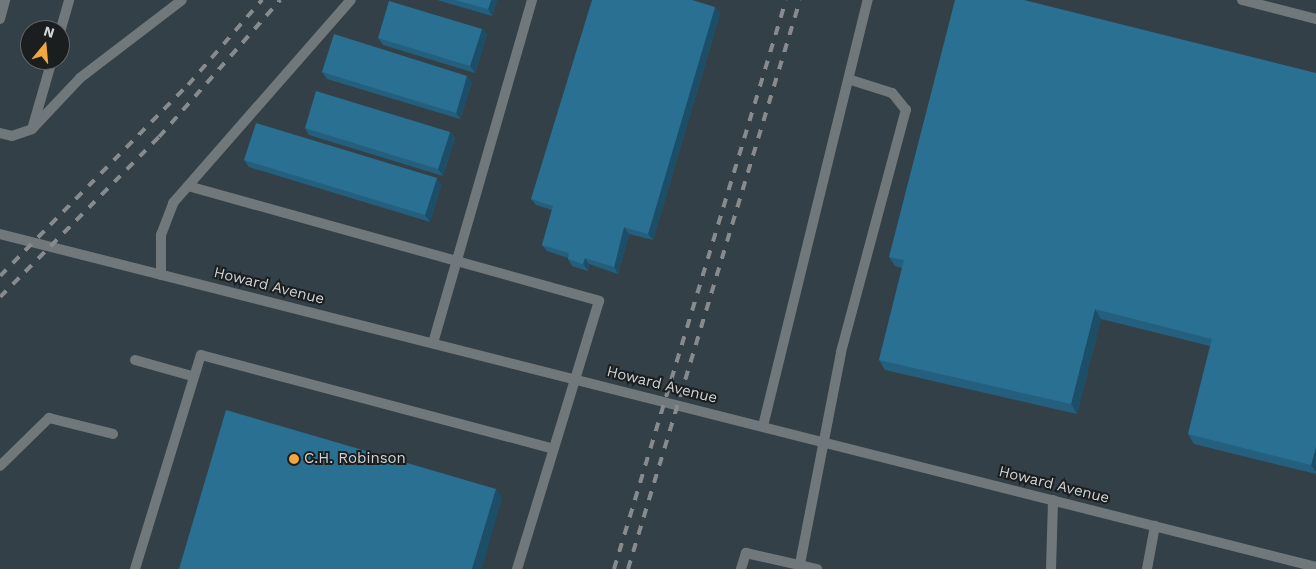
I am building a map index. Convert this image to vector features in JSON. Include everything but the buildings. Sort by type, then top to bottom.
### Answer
[{"type":"street","points":[[0,19],[5,0]]},
{"type":"street","points":[[63,20],[69,0]]},
{"type":"street","points":[[0,134],[12,136],[32,129],[80,78],[182,0]]},
{"type":"street","points":[[161,275],[161,235],[173,203],[350,0]]},
{"type":"street","points":[[433,343],[532,0]]},
{"type":"street","points":[[763,426],[851,80],[868,0]]},
{"type":"street","points":[[1242,0],[1316,19]]},
{"type":"street","points":[[32,129],[49,70]]},
{"type":"street","points":[[800,567],[821,441],[906,110],[892,93],[851,80]]},
{"type":"street","points":[[188,186],[456,263],[599,301],[577,379],[551,448],[517,569]]},
{"type":"street","name":"Howard Avenue","points":[[0,234],[1316,567]]},
{"type":"street","points":[[135,569],[192,376],[201,355],[551,448]]},
{"type":"street","points":[[135,360],[192,376]]},
{"type":"street","points":[[0,466],[49,418],[113,434]]},
{"type":"street","points":[[1051,569],[1053,500]]},
{"type":"street","points":[[1147,569],[1155,526]]},
{"type":"street","points":[[741,569],[746,553],[800,567],[817,569]]},
{"type":"shaded area","points":[[0,0],[1316,0],[1316,569],[0,569]]},
{"type":"railway","points":[[0,276],[188,85],[262,0]]},
{"type":"railway","points":[[0,297],[159,137],[280,0]]},
{"type":"railway","points":[[614,569],[786,0]]},
{"type":"railway","points":[[628,569],[800,0]]},
{"type":"place","name":"C.H. Robinson","points":[[294,459]]}]
